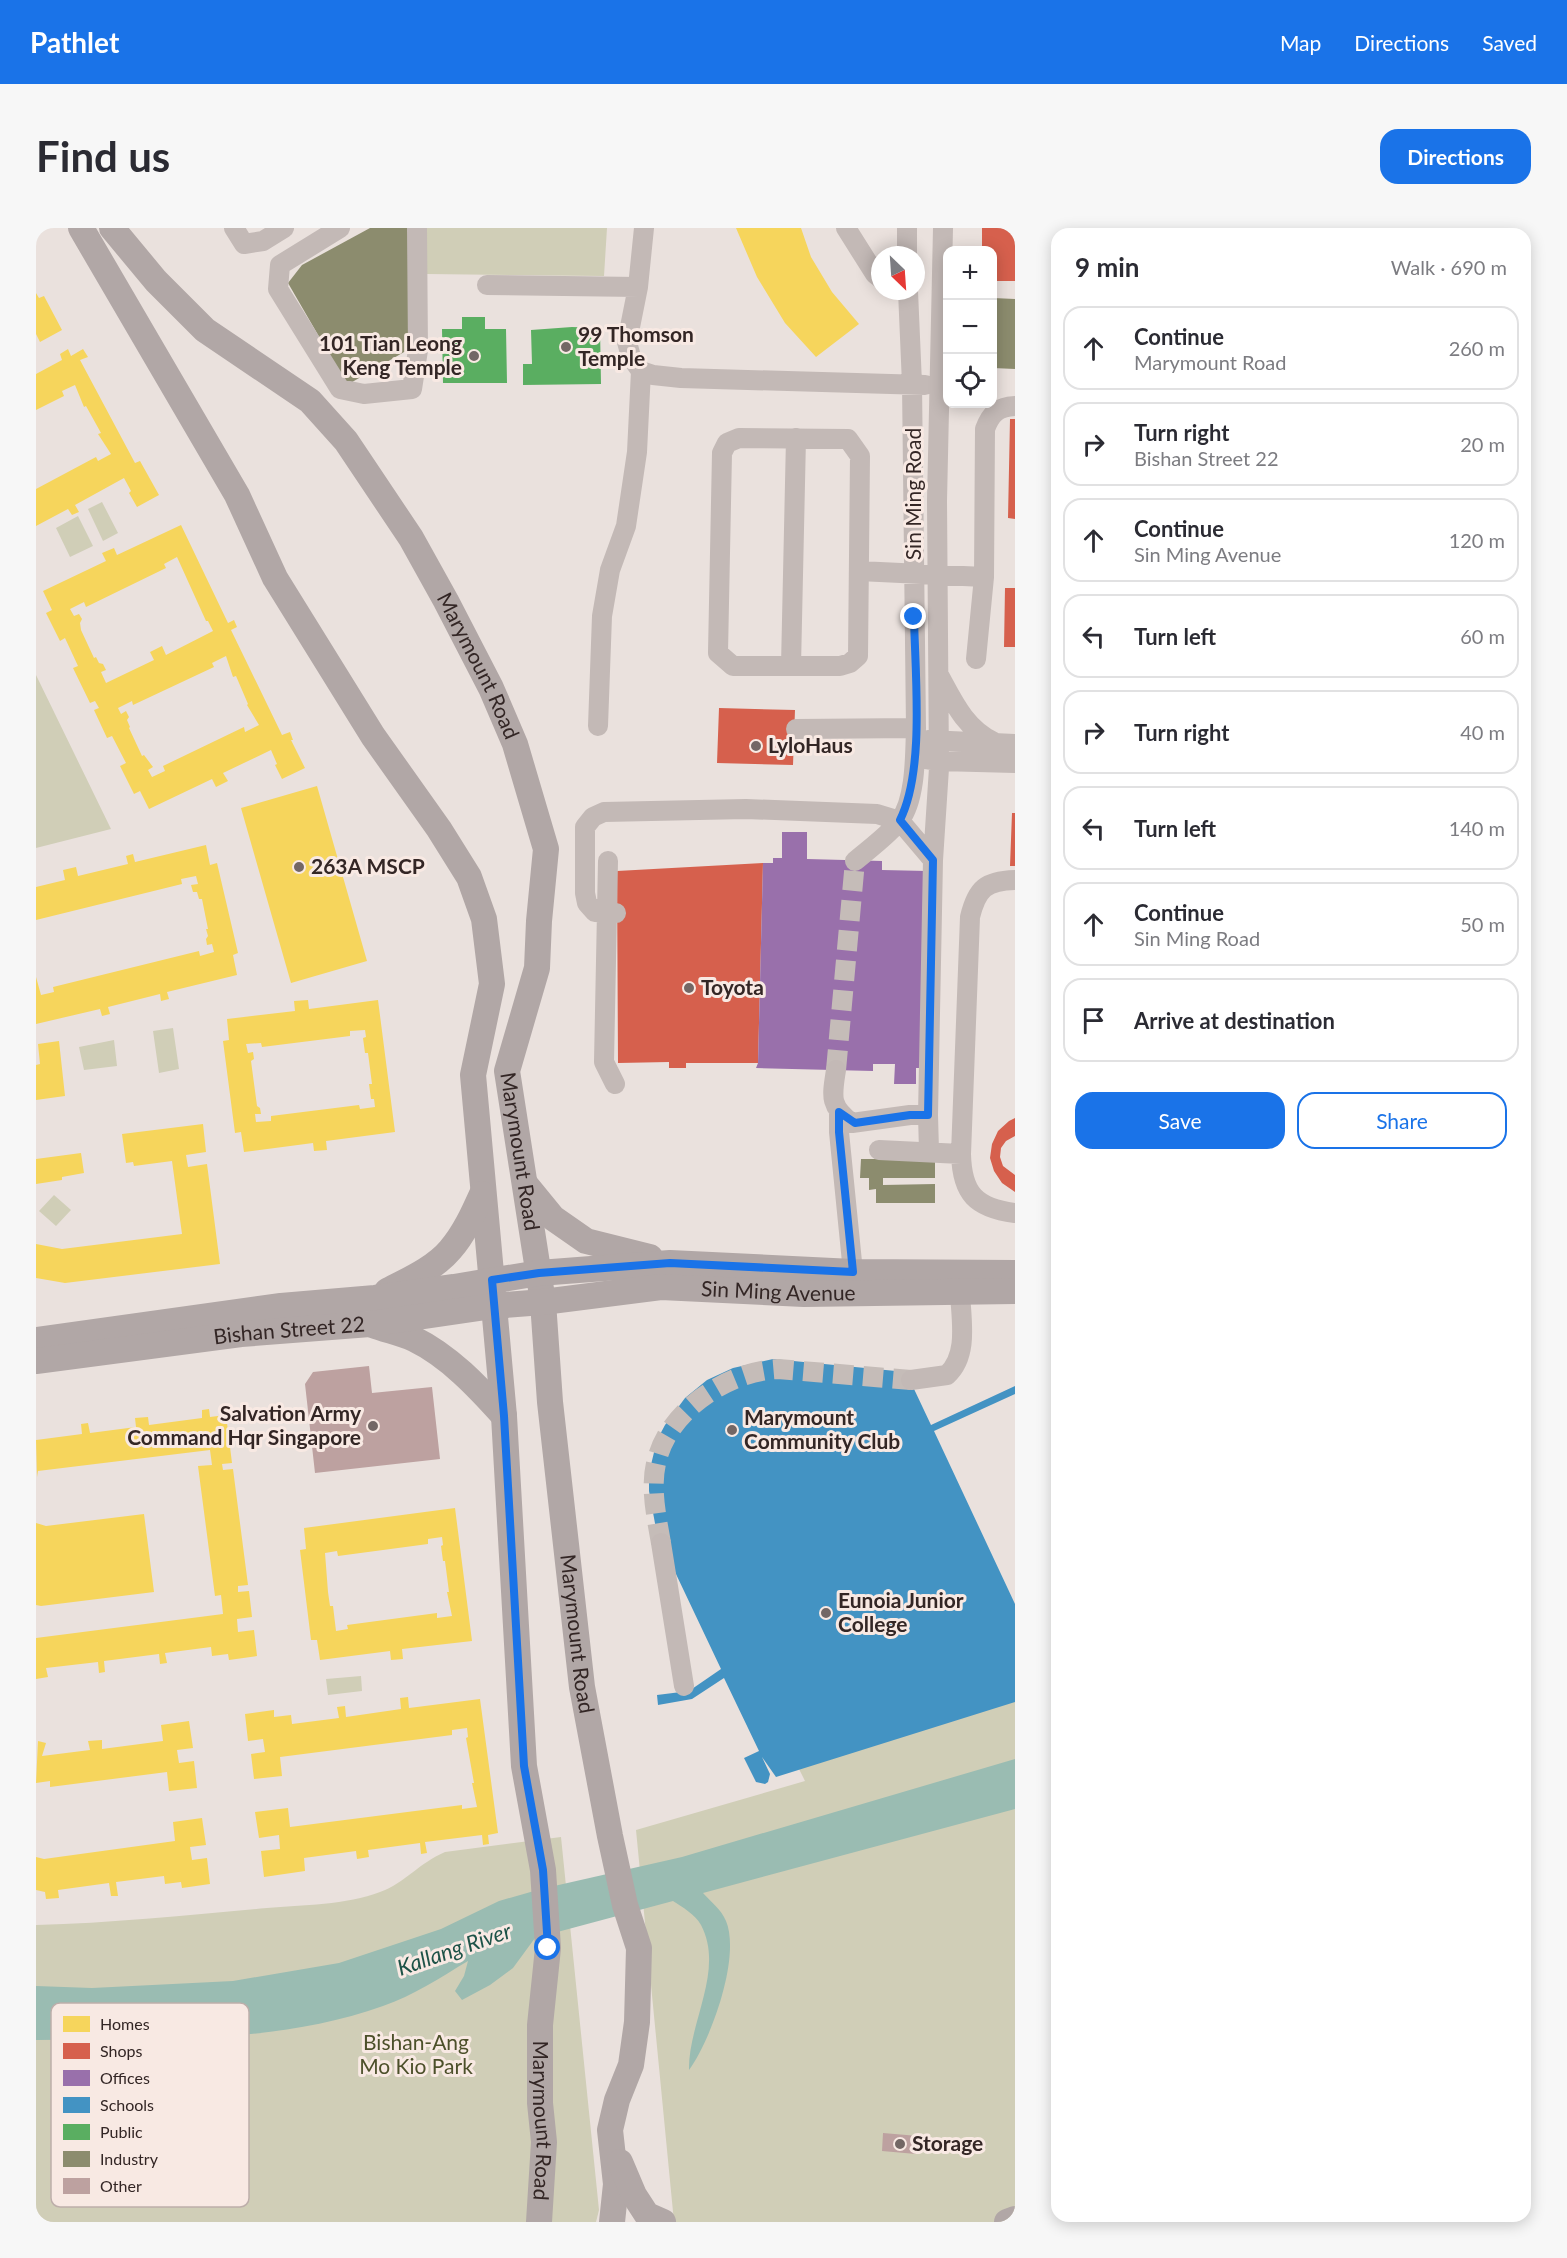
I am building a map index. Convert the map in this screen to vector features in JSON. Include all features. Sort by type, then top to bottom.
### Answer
[{"type":"main road","name":"Marymount Road","points":[[81,228],[237,495],[275,578],[373,736],[439,828],[470,877],[484,919],[492,984],[473,1075],[482,1194],[504,1416],[524,1766],[543,1870],[548,1948],[540,2025],[540,2103],[544,2142],[538,2218]]},
{"type":"main road","name":"Marymount Road","points":[[111,228],[156,281],[205,330],[310,401],[346,441],[411,538],[452,611],[515,744],[546,849],[537,968],[507,1071],[543,1302],[550,1402],[581,1676],[610,1836],[626,1905],[639,1948],[637,2022],[631,2065],[616,2100],[610,2130],[616,2184],[612,2222]]},
{"type":"main road","points":[[525,1185],[553,1218],[586,1241],[670,1263]]},
{"type":"main road","points":[[375,1298],[420,1273],[449,1252],[468,1225],[482,1194]]},
{"type":"main road","name":"Sin Ming Avenue","points":[[539,1273],[670,1263],[853,1272],[1015,1273]]},
{"type":"main road","name":"Bishan Street 22","points":[[36,1340],[281,1306],[375,1298],[539,1273]]},
{"type":"main road","name":"Sin Ming Avenue","points":[[543,1302],[661,1287],[804,1294],[1015,1291]]},
{"type":"main road","name":"Bishan Street 22","points":[[36,1361],[242,1334],[369,1324],[493,1306],[543,1302]]},
{"type":"main road","points":[[369,1324],[414,1339],[446,1360],[477,1387],[504,1416]]},
{"type":"main road","points":[[610,2130],[634,2195],[647,2215],[663,2222]]},
{"type":"main road","points":[[1007,2222],[1015,2218]]},
{"type":"street","points":[[234,228],[244,244],[263,241],[284,228]]},
{"type":"street","points":[[340,228],[280,265],[278,289],[340,389],[364,394],[412,389],[418,350],[417,228]]},
{"type":"street","points":[[644,228],[638,287],[627,342],[631,357],[641,371],[652,375],[681,378],[939,385]]},
{"type":"street","points":[[846,228],[871,267]]},
{"type":"street","points":[[907,228],[907,246]]},
{"type":"street","name":"Sin Ming Road","points":[[929,1151],[933,860],[939,761],[939,385],[943,228]]},
{"type":"street","points":[[487,285],[638,287]]},
{"type":"street","name":"Sin Ming Road","points":[[900,820],[910,796],[915,741],[912,384],[908,300]]},
{"type":"street","points":[[598,726],[602,616],[610,570],[626,526],[637,452],[641,371]]},
{"type":"street","points":[[976,659],[984,577],[985,429],[989,418],[996,410],[1013,406]]},
{"type":"street","points":[[739,438],[796,438],[848,439],[860,456],[858,656],[850,663],[840,666],[733,666],[718,653],[722,453],[727,443],[739,438]]},
{"type":"street","points":[[791,666],[796,438]]},
{"type":"street","points":[[859,571],[984,577]]},
{"type":"street","points":[[938,672],[968,725],[980,735],[994,742]]},
{"type":"street","points":[[796,729],[915,741],[1015,744]]},
{"type":"street","points":[[915,741],[939,761],[1015,763]]},
{"type":"street","points":[[616,913],[595,912],[587,903],[585,893],[585,827],[593,817],[604,812],[766,809],[877,814],[900,820],[933,860]]},
{"type":"street","points":[[855,861],[900,820]]},
{"type":"street","points":[[608,861],[604,1062],[615,1084]]},
{"type":"street","points":[[1015,880],[1000,881],[986,886],[980,892],[970,917],[961,1154],[964,1179],[971,1195],[992,1209],[1015,1213]]},
{"type":"street","points":[[836,1070],[832,1095],[836,1109],[855,1123],[910,1115],[928,1115]]},
{"type":"street","points":[[839,1112],[853,1272]]},
{"type":"street","points":[[879,1150],[961,1154]]},
{"type":"street","points":[[911,1380],[947,1376],[958,1363],[961,1352],[960,1292]]},
{"type":"street","points":[[661,1543],[684,1686]]},
{"type":"green space","points":[[426,228],[607,228],[604,276],[427,274]]},
{"type":"green space","points":[[102,502],[118,533],[103,541],[88,509]]},
{"type":"green space","points":[[78,516],[93,546],[70,557],[56,528]]},
{"type":"green space","points":[[36,675],[111,829],[36,848]]},
{"type":"green space","points":[[173,1028],[179,1069],[159,1073],[153,1031]]},
{"type":"green space","points":[[114,1040],[117,1066],[84,1070],[79,1047]]},
{"type":"green space","points":[[54,1195],[71,1210],[56,1226],[39,1211]]},
{"type":"green space","points":[[670,1510],[1015,1688],[1015,2222],[674,2222],[636,1830],[805,1781]]},
{"type":"green space","points":[[361,1676],[362,1691],[328,1695],[326,1679]]},
{"type":"green space","name":"Bishan-Ang Mo Kio Park","points":[[561,1837],[599,2210],[596,2222],[36,2222],[36,1925],[123,1921],[353,1900],[389,1888],[445,1852]]},
{"type":"water","name":"Kallang River","points":[[1015,1759],[1015,1809],[703,1893],[719,1909],[726,1921],[730,1937],[730,1955],[727,1976],[714,2019],[698,2056],[689,2070],[690,2052],[704,1997],[709,1960],[707,1942],[701,1925],[692,1914],[673,1901],[535,1938],[513,1968],[490,1985],[462,2000],[455,1991],[464,1976],[468,1961],[427,1986],[394,2002],[341,2019],[299,2028],[249,2034],[249,2003],[51,2003],[51,2040],[36,2040],[36,1986],[92,1988],[233,1981],[339,1963],[441,1929],[499,1901],[541,1889],[682,1857]]},
{"type":"building: Homes","points":[[736,228],[801,228],[811,257],[832,292],[859,324],[816,357],[785,323],[757,277]]},
{"type":"building: Homes","points":[[36,293],[39,298],[44,296],[62,330],[40,342],[36,334]]},
{"type":"building: Homes","points":[[68,349],[71,356],[83,349],[88,357],[80,360],[135,463],[140,461],[159,495],[137,507],[124,478],[75,505],[79,512],[72,515],[68,509],[36,526],[36,489],[96,457],[98,461],[111,454],[98,434],[101,433],[86,406],[84,407],[75,385],[62,391],[64,396],[36,410],[36,374],[62,360],[60,354]]},
{"type":"building: Homes","points":[[181,525],[228,623],[234,620],[237,627],[231,630],[282,735],[290,732],[293,740],[291,740],[305,768],[282,779],[271,750],[223,773],[228,781],[216,787],[212,779],[149,809],[140,791],[134,794],[120,766],[126,763],[112,736],[107,738],[94,710],[99,708],[95,701],[90,703],[73,668],[78,666],[65,638],[60,641],[46,613],[52,610],[43,591],[106,561],[102,553],[114,548],[117,555]],"holes":[[[177,557],[206,621],[213,631],[166,655],[162,646],[150,652],[154,660],[106,683],[101,672],[106,670],[103,664],[99,663],[96,657],[94,658],[81,630],[82,619],[79,614],[74,616],[70,609],[84,602],[86,607],[166,568],[164,564]],[[226,656],[233,677],[236,676],[247,705],[259,725],[245,732],[244,727],[163,766],[165,771],[152,777],[148,770],[153,767],[144,755],[142,756],[129,728],[127,720],[129,717],[126,711],[121,714],[118,708],[132,701],[133,705],[214,667],[212,663]]]},
{"type":"building: Homes","name":"263A MSCP","points":[[317,786],[367,961],[291,983],[241,808]]},
{"type":"building: Homes","points":[[206,845],[210,865],[217,863],[238,953],[233,955],[237,975],[167,992],[169,999],[161,1001],[160,994],[108,1007],[110,1014],[102,1016],[100,1009],[36,1024],[36,977],[41,995],[54,992],[53,987],[199,951],[200,956],[214,952],[212,944],[207,945],[206,929],[208,929],[202,899],[199,899],[197,892],[193,892],[191,885],[198,884],[196,876],[181,879],[182,884],[36,920],[36,887],[65,880],[63,870],[76,867],[78,876],[128,864],[126,856],[133,854],[135,862]]},
{"type":"building: Homes","points":[[308,1000],[309,1009],[378,1000],[395,1132],[326,1141],[327,1150],[314,1151],[313,1143],[244,1152],[241,1132],[235,1133],[223,1041],[229,1040],[227,1019],[295,1011],[294,1001]],"holes":[[[365,1030],[366,1037],[363,1038],[365,1053],[368,1053],[372,1084],[369,1084],[371,1099],[374,1099],[375,1107],[360,1109],[359,1105],[271,1116],[271,1121],[256,1122],[255,1114],[261,1114],[257,1106],[251,1061],[254,1059],[253,1052],[248,1053],[246,1044],[261,1043],[262,1047],[350,1036],[350,1031]]]},
{"type":"building: Homes","points":[[59,1041],[65,1096],[36,1100],[36,1065],[40,1064],[38,1044]]},
{"type":"building: Homes","points":[[203,1124],[206,1152],[186,1155],[188,1167],[207,1164],[220,1264],[65,1283],[36,1278],[36,1244],[62,1249],[182,1234],[172,1161],[134,1166],[133,1162],[126,1163],[122,1134]]},
{"type":"building: Homes","points":[[81,1153],[84,1173],[62,1177],[62,1180],[36,1184],[36,1159]]},
{"type":"building: Homes","points":[[209,1409],[210,1417],[226,1415],[232,1463],[222,1464],[223,1470],[233,1469],[248,1585],[238,1586],[238,1592],[249,1591],[252,1617],[237,1619],[238,1632],[254,1630],[257,1656],[229,1660],[228,1654],[212,1656],[211,1647],[165,1653],[167,1663],[160,1664],[159,1654],[104,1661],[105,1672],[99,1673],[98,1662],[46,1668],[48,1677],[36,1679],[36,1638],[223,1614],[221,1595],[215,1596],[198,1466],[212,1465],[210,1450],[38,1471],[37,1477],[36,1440],[82,1434],[81,1424],[88,1423],[90,1433],[136,1427],[135,1418],[148,1417],[149,1425],[202,1418],[202,1410]]},
{"type":"building: Homes","points":[[455,1508],[472,1641],[402,1649],[403,1659],[391,1660],[390,1651],[320,1660],[317,1640],[311,1640],[300,1550],[306,1549],[304,1528]],"holes":[[[442,1537],[443,1545],[441,1546],[452,1616],[437,1618],[437,1613],[347,1625],[348,1629],[336,1631],[333,1606],[330,1606],[328,1592],[325,1553],[337,1551],[338,1556],[428,1544],[428,1539]]]},
{"type":"building: Homes","points":[[144,1514],[154,1592],[36,1605],[36,1523],[46,1526]]},
{"type":"building: Homes","points":[[408,1697],[409,1708],[480,1699],[498,1833],[488,1835],[489,1844],[483,1845],[482,1835],[425,1842],[427,1853],[421,1854],[420,1843],[368,1850],[369,1857],[357,1859],[356,1851],[304,1858],[305,1871],[264,1877],[261,1851],[280,1849],[279,1835],[259,1838],[255,1812],[288,1808],[290,1827],[462,1805],[462,1809],[477,1807],[466,1738],[468,1737],[467,1728],[452,1730],[452,1735],[280,1757],[282,1776],[254,1779],[251,1754],[265,1752],[263,1739],[248,1741],[245,1714],[274,1710],[274,1717],[291,1715],[292,1724],[339,1718],[337,1707],[345,1706],[346,1717],[401,1709],[400,1698]]},
{"type":"building: Homes","points":[[189,1721],[193,1748],[177,1750],[179,1763],[194,1761],[197,1788],[169,1791],[167,1772],[50,1787],[50,1781],[36,1783],[38,1741],[46,1743],[42,1756],[90,1750],[88,1741],[102,1740],[102,1749],[163,1741],[161,1725]]},
{"type":"building: Homes","points":[[202,1818],[206,1845],[190,1847],[192,1860],[207,1858],[210,1884],[182,1888],[181,1882],[165,1884],[164,1876],[116,1882],[118,1896],[111,1896],[109,1883],[58,1890],[59,1898],[46,1899],[45,1892],[36,1890],[36,1857],[44,1859],[175,1841],[173,1822]]},
{"type":"building: Shops","points":[[982,228],[1015,228],[1015,281],[997,281],[997,246],[982,246]]},
{"type":"building: Shops","points":[[1010,419],[1015,419],[1015,519],[1008,518]]},
{"type":"building: Shops","points":[[1005,588],[1015,588],[1015,647],[1004,647]]},
{"type":"building: Shops","name":"LyloHaus","points":[[719,708],[795,710],[793,765],[717,763]]},
{"type":"building: Shops","points":[[1012,813],[1015,813],[1015,866],[1010,866]]},
{"type":"building: Shops","name":"Toyota","points":[[763,863],[758,1063],[686,1063],[686,1068],[669,1068],[669,1062],[618,1063],[617,871]]},
{"type":"building: Shops","points":[[1015,1118],[1015,1136],[1006,1141],[1001,1148],[1000,1157],[1003,1166],[1015,1175],[1015,1192],[1002,1183],[994,1171],[990,1158],[992,1144],[998,1131]]},
{"type":"building: Offices","points":[[782,832],[807,832],[807,859],[882,861],[882,870],[927,871],[920,1068],[916,1068],[916,1084],[894,1084],[895,1064],[873,1064],[873,1071],[756,1068],[758,1063],[763,863],[773,863],[773,858],[782,858]]},
{"type":"building: Schools","name":"Eunoia Junior College","points":[[773,1359],[906,1372],[931,1425],[1015,1386],[1015,1394],[934,1431],[1015,1604],[1015,1702],[776,1777],[762,1757],[770,1774],[765,1784],[756,1782],[744,1758],[759,1751],[724,1678],[692,1699],[658,1705],[657,1695],[689,1691],[721,1669],[657,1534],[649,1491],[649,1473],[657,1440],[685,1398],[707,1380],[733,1368]]},
{"type":"building: Public","name":"101 Tian Leong Keng Temple","points":[[462,317],[485,317],[485,329],[506,329],[507,383],[443,383],[442,329],[462,329]]},
{"type":"building: Public","name":"99 Thomson Temple","points":[[572,327],[600,328],[601,384],[523,385],[523,364],[532,364],[531,330]]},
{"type":"building: Industry","points":[[370,228],[412,228],[411,348],[347,385],[288,283],[302,265]]},
{"type":"building: Industry","points":[[997,298],[1015,299],[1015,369],[997,368]]},
{"type":"building: Industry","points":[[861,1159],[935,1159],[935,1178],[883,1178],[883,1185],[935,1184],[935,1203],[876,1203],[876,1189],[869,1190],[869,1178],[860,1178]]},
{"type":"building: Other","name":"Salvation Army Command Hqr Singapore","points":[[369,1366],[372,1393],[432,1387],[440,1459],[315,1473],[305,1384],[313,1372]]},
{"type":"building: Other","name":"Storage","points":[[883,2133],[918,2136],[916,2154],[882,2151]]},
{"type":"tunnel","points":[[836,1070],[855,861]]},
{"type":"tunnel","points":[[661,1543],[654,1488],[658,1456],[676,1422],[705,1395],[741,1377],[760,1371],[778,1369],[911,1380]]},
{"type":"place","name":"99 Thomson Temple","points":[[566,347]]},
{"type":"place","name":"101 Tian Leong Keng Temple","points":[[474,356]]},
{"type":"place","name":"LyloHaus","points":[[756,746]]},
{"type":"place","name":"263A MSCP","points":[[299,867]]},
{"type":"place","name":"Toyota","points":[[689,988]]},
{"type":"place","name":"Salvation Army Command Hqr Singapore","points":[[373,1426]]},
{"type":"place","name":"Marymount Community Club","points":[[732,1430]]},
{"type":"place","name":"Eunoia Junior College","points":[[826,1613]]},
{"type":"place","name":"Storage","points":[[900,2144]]},
{"type":"route","points":[[548,1948],[543,1870],[524,1766],[504,1416],[492,1280],[539,1273],[670,1263],[853,1272],[839,1112],[852,1123],[910,1115],[928,1115],[933,860],[900,820],[910,796],[914,771],[916,728],[914,617]]}]
